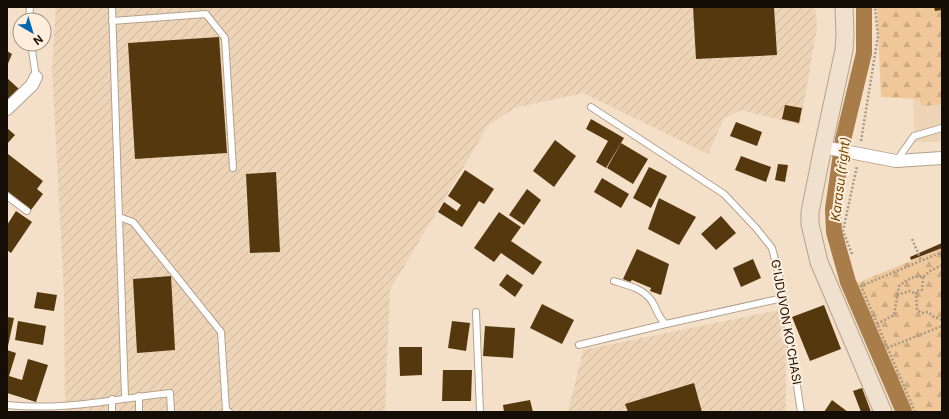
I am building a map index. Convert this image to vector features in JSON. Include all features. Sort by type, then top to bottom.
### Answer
[{"type":"street","points":[[844,7],[846,34],[844,50],[826,148],[810,212],[810,224],[813,243],[819,262],[883,412]]},
{"type":"street","points":[[7,109],[32,85],[36,77]]},
{"type":"street","points":[[826,148],[896,161],[942,158]]},
{"type":"lane","points":[[112,7],[125,397]]},
{"type":"lane","points":[[112,21],[206,14],[225,38],[233,168]]},
{"type":"lane","points":[[32,52],[36,77]]},
{"type":"lane","name":"G'IJDUVON KO'CHASI","points":[[591,107],[724,194],[756,228],[772,248],[783,298],[801,412]]},
{"type":"lane","points":[[896,161],[914,136],[942,128]]},
{"type":"lane","points":[[7,196],[27,211]]},
{"type":"lane","points":[[119,217],[133,222],[221,332],[226,410],[229,412]]},
{"type":"lane","points":[[614,281],[641,291],[651,300],[660,319],[666,324]]},
{"type":"lane","points":[[579,345],[783,298]]},
{"type":"lane","points":[[476,312],[480,412]]},
{"type":"lane","points":[[7,405],[26,407],[65,406],[125,397],[170,393],[171,412]]},
{"type":"lane","points":[[139,396],[139,412]]},
{"type":"lane","points":[[112,399],[112,412]]},
{"type":"path","points":[[852,254],[843,231],[859,154],[878,36],[875,7]]},
{"type":"path","points":[[912,238],[921,260]]},
{"type":"path","points":[[915,412],[861,286],[941,252],[942,258]]},
{"type":"path","points":[[942,265],[930,271],[923,277],[922,290],[916,291],[916,310],[922,313],[928,312],[934,317],[942,320]]},
{"type":"path","points":[[877,324],[894,315],[897,310],[897,295],[899,286],[909,278],[917,276],[923,277]]},
{"type":"path","points":[[897,295],[910,291],[916,294]]},
{"type":"path","points":[[887,348],[942,326]]},
{"type":"shaded area","points":[[56,7],[815,7],[817,28],[800,125],[741,110],[724,119],[708,154],[583,93],[514,108],[488,126],[390,290],[385,412],[65,412],[64,295],[52,68]]},
{"type":"shaded area","points":[[942,7],[942,142],[914,142],[914,114],[910,72]]},
{"type":"shaded area","points":[[779,310],[783,327],[779,335],[786,345],[786,412],[568,412],[583,350]]},
{"type":"green space","points":[[877,7],[942,7],[942,104],[922,106],[919,99],[881,97]]},
{"type":"green space","points":[[942,248],[942,412],[910,412],[855,284]]},
{"type":"building","points":[[693,7],[774,7],[777,55],[696,59]]},
{"type":"building","points":[[934,7],[942,7],[942,10],[935,11]]},
{"type":"building","points":[[219,37],[227,153],[135,159],[128,43]]},
{"type":"building","points":[[7,51],[12,54],[7,66]]},
{"type":"building","points":[[7,78],[19,89],[9,100],[7,99]]},
{"type":"building","points":[[785,105],[802,108],[799,123],[782,119]]},
{"type":"building","points":[[591,119],[624,138],[606,168],[596,162],[608,141],[586,129]]},
{"type":"building","points":[[736,122],[762,132],[757,146],[730,136]]},
{"type":"building","points":[[7,128],[15,135],[7,144]]},
{"type":"building","points":[[555,140],[576,156],[554,187],[533,171]]},
{"type":"building","points":[[621,143],[648,159],[633,184],[607,168]]},
{"type":"building","points":[[8,154],[43,181],[37,189],[43,194],[31,210],[7,191]]},
{"type":"building","points":[[741,156],[771,167],[766,182],[735,170]]},
{"type":"building","points":[[778,164],[788,165],[785,182],[775,180]]},
{"type":"building","points":[[649,167],[667,176],[651,208],[633,198]]},
{"type":"building","points":[[465,170],[494,189],[484,204],[479,201],[462,227],[438,212],[444,202],[457,211],[461,205],[448,196]]},
{"type":"building","points":[[276,172],[280,252],[250,253],[246,174]]},
{"type":"building","points":[[602,178],[629,194],[621,208],[594,192]]},
{"type":"building","points":[[527,189],[541,200],[524,225],[509,215]]},
{"type":"building","points":[[659,198],[696,217],[679,245],[648,229]]},
{"type":"building","points":[[16,211],[32,222],[11,253],[7,250],[7,225]]},
{"type":"building","points":[[499,212],[521,227],[511,241],[542,262],[533,275],[501,253],[494,262],[474,248]]},
{"type":"building","points":[[721,216],[736,233],[716,250],[701,234]]},
{"type":"building","points":[[942,243],[942,248],[911,260],[910,257]]},
{"type":"building","points":[[637,249],[669,264],[661,295],[650,291],[651,288],[632,280],[630,282],[623,279]]},
{"type":"building","points":[[753,259],[761,278],[741,287],[733,268]]},
{"type":"building","points":[[507,274],[523,285],[515,297],[499,285]]},
{"type":"building","points":[[171,276],[175,350],[137,353],[133,279]]},
{"type":"building","points":[[37,292],[57,295],[54,311],[34,308]]},
{"type":"building","points":[[542,304],[574,320],[562,344],[530,328]]},
{"type":"building","points":[[824,305],[841,349],[810,361],[792,317]]},
{"type":"building","points":[[7,317],[14,318],[8,346],[7,346]]},
{"type":"building","points":[[18,321],[46,326],[43,345],[15,340]]},
{"type":"building","points":[[452,321],[470,323],[466,351],[448,348]]},
{"type":"building","points":[[485,326],[515,328],[513,358],[483,356]]},
{"type":"building","points":[[399,347],[422,347],[422,375],[400,376]]},
{"type":"building","points":[[7,350],[16,353],[9,376],[22,380],[28,359],[48,365],[36,402],[7,393]]},
{"type":"building","points":[[443,370],[472,370],[471,401],[442,401]]},
{"type":"building","points":[[694,383],[702,412],[628,412],[625,404]]},
{"type":"building","points":[[862,388],[871,412],[861,412],[853,391]]},
{"type":"building","points":[[530,400],[533,412],[504,412],[503,405]]},
{"type":"building","points":[[832,400],[848,412],[824,412]]},
{"type":"waterway","name":"Karasu (right)","points":[[864,7],[864,53],[843,140],[833,209],[834,232],[848,282],[904,412]]}]
